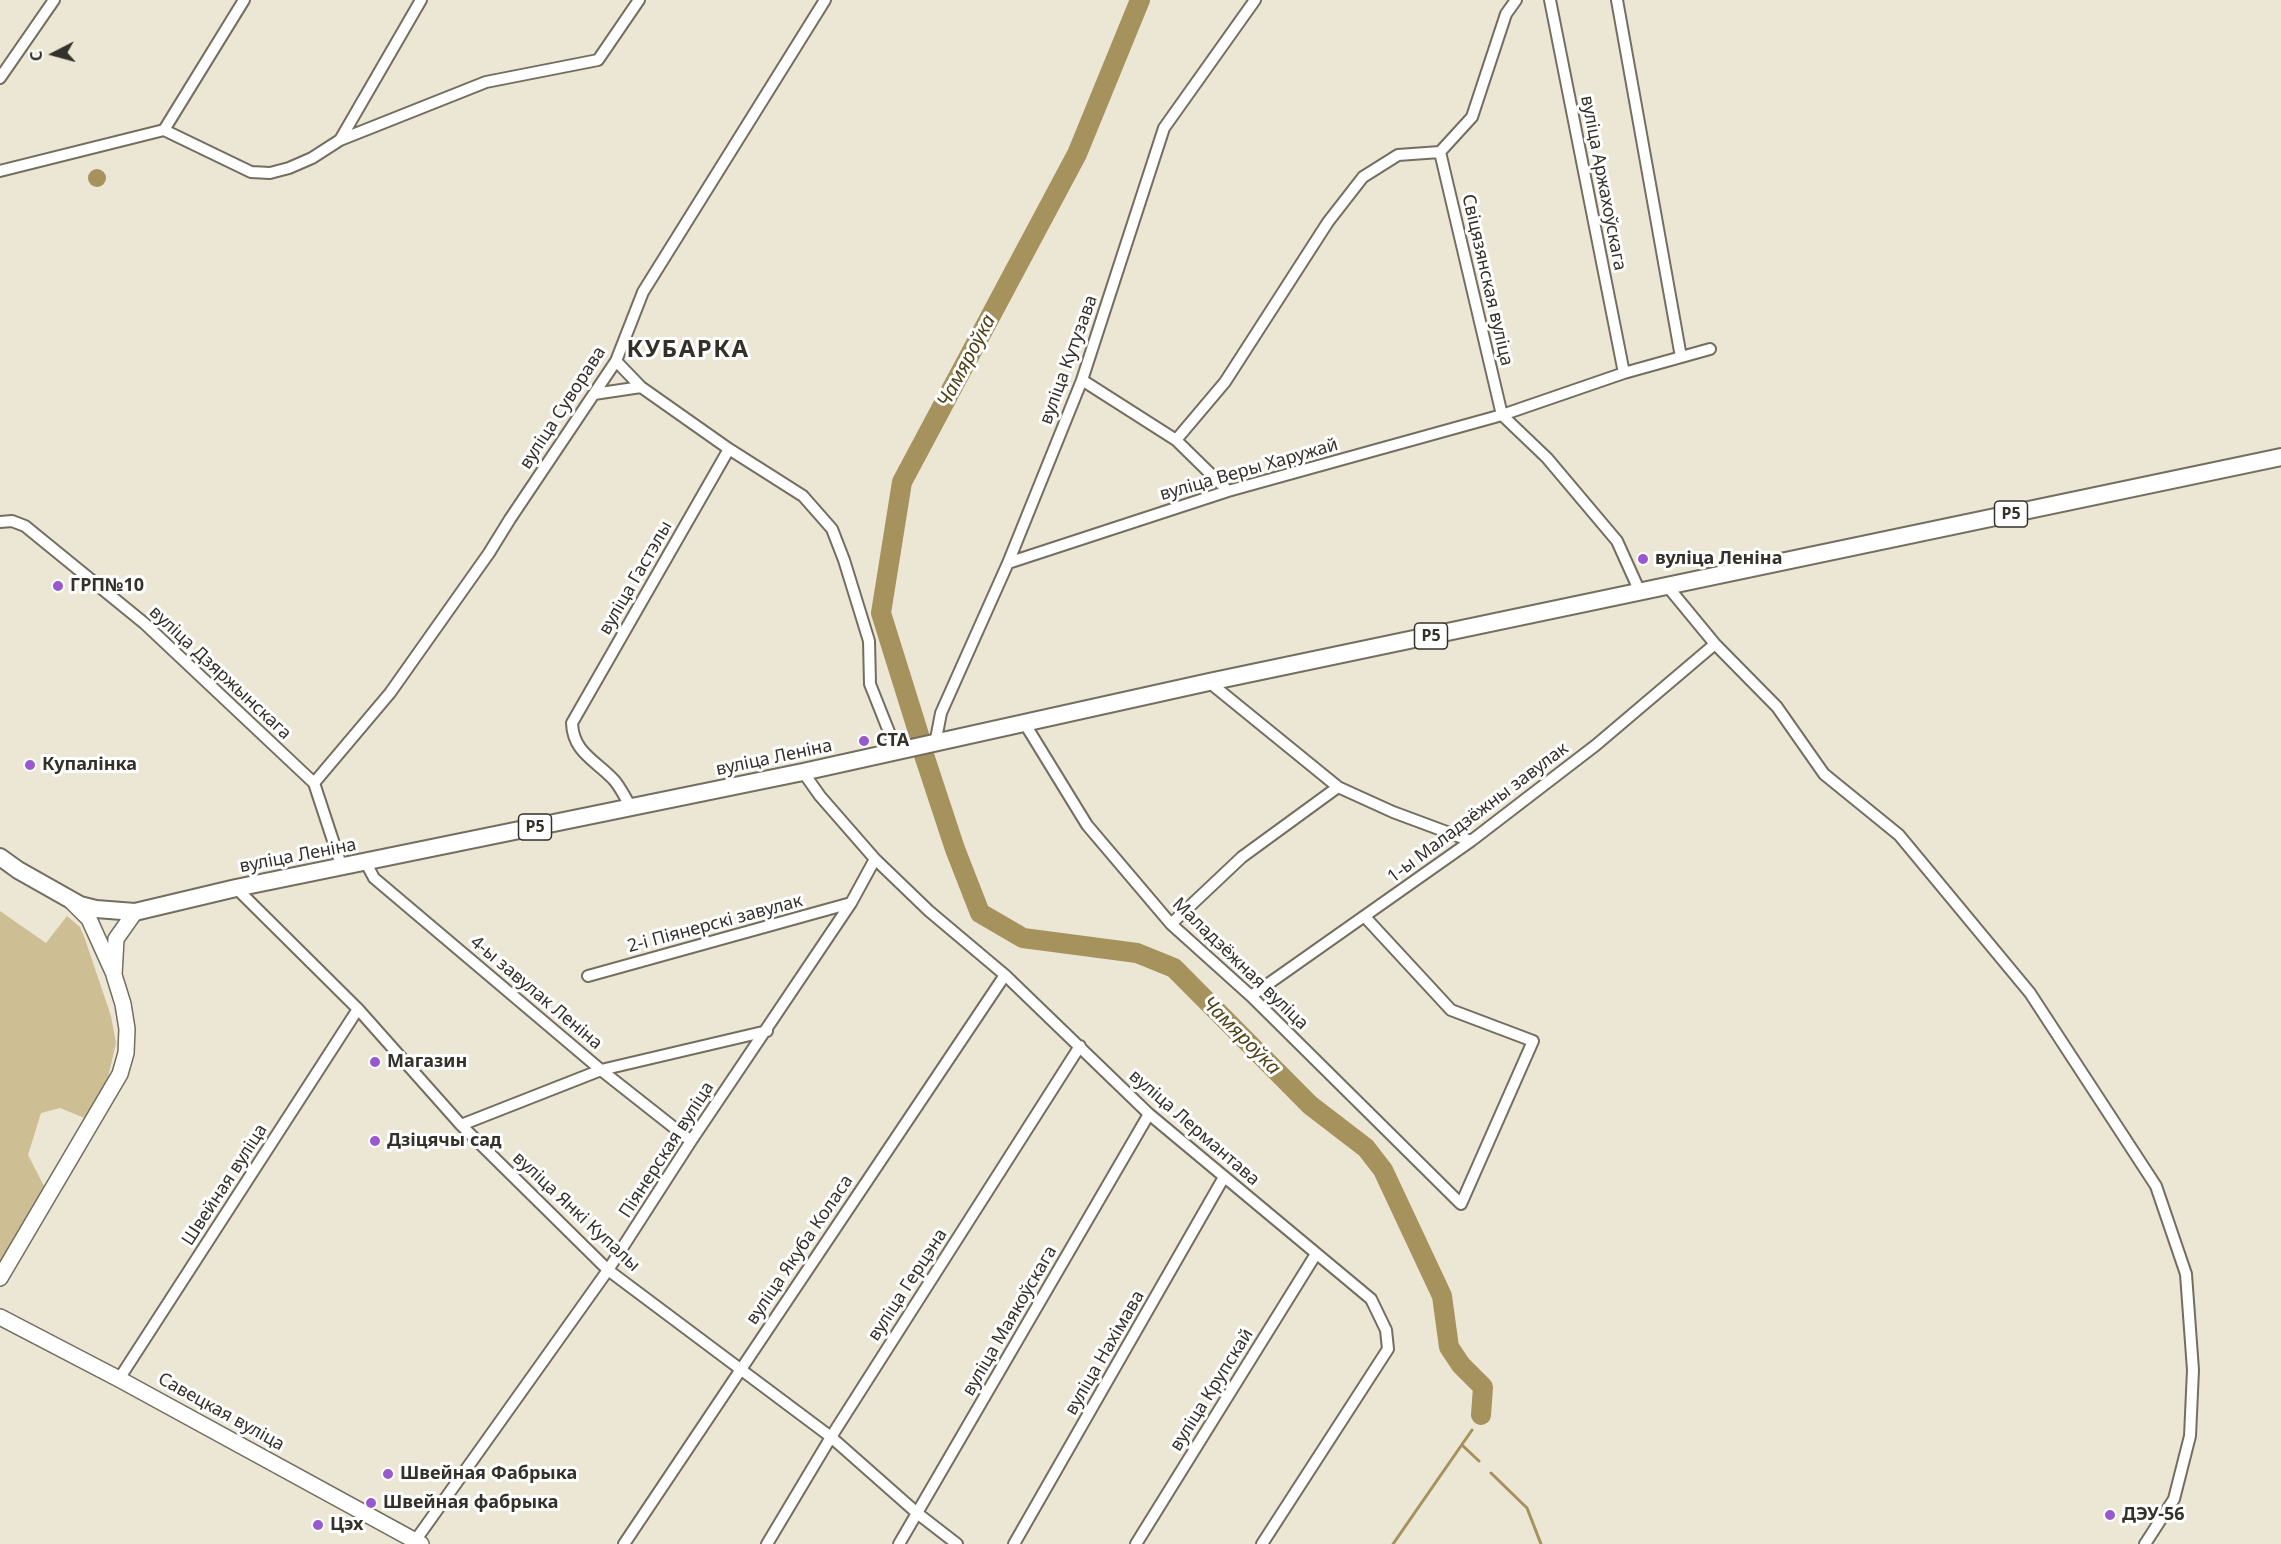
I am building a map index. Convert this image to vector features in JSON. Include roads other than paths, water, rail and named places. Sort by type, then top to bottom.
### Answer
[{"type":"main road","name":"вуліца Леніна","points":[[0,857],[18,870],[80,905],[96,909],[135,912],[236,888],[803,772],[1209,682],[1742,572],[2281,457]]},
{"type":"street","points":[[0,78],[54,0]]},
{"type":"street","points":[[164,130],[244,0]]},
{"type":"street","points":[[340,140],[421,0]]},
{"type":"street","points":[[0,171],[164,130],[251,172],[270,173],[289,168],[312,158],[340,140],[486,82],[598,60],[639,0]]},
{"type":"street","name":"вуліца Суворава","points":[[314,783],[390,693],[489,553],[616,361],[643,292],[825,0]]},
{"type":"street","name":"вуліца Кутузава","points":[[935,744],[941,712],[1008,563],[1082,380],[1164,128],[1256,0]]},
{"type":"street","points":[[1176,440],[1225,382],[1328,222],[1363,177],[1398,155],[1440,152],[1472,117],[1506,14],[1516,0]]},
{"type":"street","name":"вуліца Аржахоўскага","points":[[1550,0],[1624,373]]},
{"type":"street","points":[[1617,0],[1681,357]]},
{"type":"street","name":"Свіцязянская вуліца","points":[[1440,152],[1502,416]]},
{"type":"street","name":"вуліца Веры Харужай","points":[[1008,563],[1228,491],[1502,416],[1624,373],[1710,349]]},
{"type":"street","points":[[616,361],[641,387],[729,449],[803,496],[832,529],[869,641],[870,684],[897,752]]},
{"type":"street","points":[[1082,380],[1176,440],[1228,491]]},
{"type":"street","points":[[594,394],[641,387]]},
{"type":"street","points":[[1502,416],[1547,458],[1617,541],[1640,592]]},
{"type":"street","name":"вуліца Гастэлы","points":[[631,807],[615,780],[579,748],[573,736],[572,723],[729,449]]},
{"type":"street","name":"вуліца Дзяржынскага","points":[[0,522],[12,521],[25,526],[144,623],[314,783],[342,868]]},
{"type":"street","points":[[1668,587],[1714,644],[1778,706],[1824,774],[1899,836],[2030,993],[2156,1186],[2186,1274],[2193,1370],[2190,1436],[2174,1499],[2145,1544]]},
{"type":"street","name":"1-ы Маладзёжны завулак","points":[[1251,996],[1471,841],[1596,745],[1714,644]]},
{"type":"street","points":[[1209,682],[1338,787],[1393,812],[1471,841]]},
{"type":"street","name":"Маладзёжная вуліца","points":[[1025,724],[1087,825],[1171,924],[1251,996],[1461,1204],[1533,1041],[1451,1010],[1365,917]]},
{"type":"street","name":"вуліца Лермантава","points":[[803,772],[820,796],[876,859],[929,911],[1005,975],[1149,1114],[1371,1299],[1386,1330],[1388,1349],[1262,1544]]},
{"type":"street","points":[[1171,924],[1242,857],[1338,787]]},
{"type":"street","name":"Піянерская вуліца","points":[[418,1542],[608,1269],[851,903],[876,859]]},
{"type":"street","name":"4-ы завулак Леніна","points":[[366,863],[374,878],[601,1070],[691,1141]]},
{"type":"street","name":"вуліца Янкі Купалы","points":[[236,888],[358,1009],[461,1125],[608,1269],[831,1437],[917,1513],[957,1544]]},
{"type":"street","points":[[0,1278],[120,1074],[126,1053],[127,1029],[123,1004],[114,975],[89,919],[66,897]]},
{"type":"street","name":"2-і Піянерскі завулак","points":[[588,976],[851,903]]},
{"type":"street","points":[[114,975],[116,939],[135,912]]},
{"type":"street","name":"вуліца Якуба Коласа","points":[[624,1544],[1005,975]]},
{"type":"street","name":"Швейная вуліца","points":[[120,1379],[358,1009]]},
{"type":"street","points":[[461,1125],[601,1070],[767,1031]]},
{"type":"street","name":"вуліца Герцэна","points":[[767,1544],[831,1437],[1080,1046]]},
{"type":"street","name":"вуліца Маякоўскага","points":[[899,1544],[1149,1114]]},
{"type":"street","name":"вуліца Нахімава","points":[[1014,1544],[1224,1178]]},
{"type":"street","name":"вуліца Крупскай","points":[[1136,1544],[1316,1254]]},
{"type":"street","name":"Савецкая вуліца","points":[[0,1317],[120,1379],[418,1542]]},
{"type":"waterway","name":"Чамяроўка","points":[[920,738],[881,613],[902,482],[1077,154],[1140,0]]},
{"type":"waterway","name":"Чамяроўка","points":[[924,755],[955,849],[980,913],[1023,938],[1137,953],[1174,968],[1310,1105],[1366,1148],[1383,1170],[1442,1296],[1449,1347],[1461,1365],[1483,1387],[1481,1415]]},
{"type":"waterway","name":"Чамяроўка","points":[[1393,1544],[1472,1430]]},
{"type":"waterway","points":[[1462,1445],[1479,1461]]},
{"type":"waterway","points":[[1491,1473],[1527,1508],[1541,1544]]},
{"type":"place","name":"вуліца Леніна","points":[[1643,559]]},
{"type":"place","name":"ГРП№10","points":[[58,586]]},
{"type":"place","name":"СТА","points":[[864,741]]},
{"type":"place","name":"Купалінка","points":[[30,765]]},
{"type":"place","name":"Магазин","points":[[375,1062]]},
{"type":"place","name":"Дзіцячы сад","points":[[375,1141]]},
{"type":"place","name":"Швейная Фабрыка","points":[[388,1474]]},
{"type":"place","name":"Швейная фабрыка","points":[[371,1503]]},
{"type":"place","name":"ДЭУ-56","points":[[2110,1515]]},
{"type":"place","name":"Цэх","points":[[318,1525]]},
{"type":"district","name":"КУБАРКА","points":[[688,350]]}]
